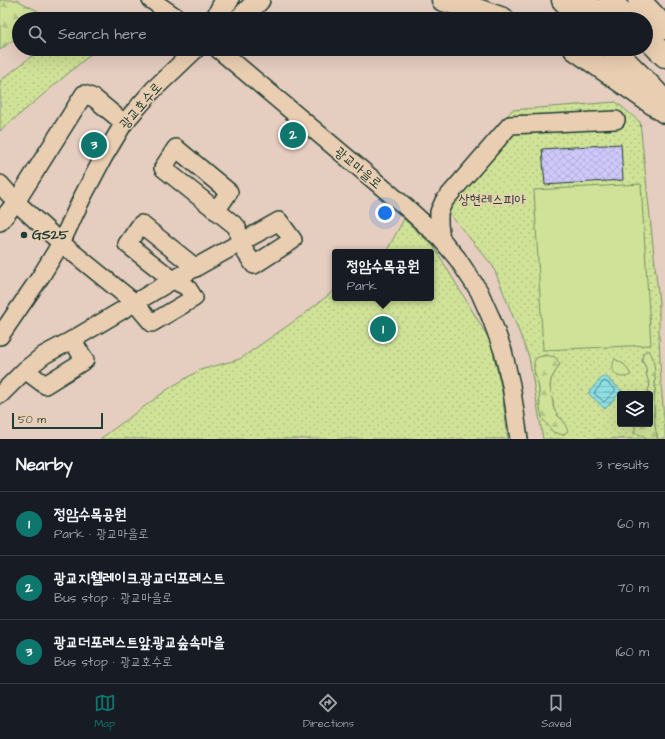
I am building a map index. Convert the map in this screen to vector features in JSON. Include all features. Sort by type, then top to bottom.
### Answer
[{"type":"highway","points":[[443,0],[483,12]]},
{"type":"highway","points":[[563,0],[575,12]]},
{"type":"highway","points":[[583,0],[595,12]]},
{"type":"highway","points":[[610,0],[621,12]]},
{"type":"highway","points":[[653,44],[665,56]]},
{"type":"highway","points":[[588,56],[656,93]]},
{"type":"highway","points":[[620,56],[656,93]]},
{"type":"highway","points":[[635,56],[665,112]]},
{"type":"main road","points":[[220,12],[228,0]]},
{"type":"main road","points":[[247,12],[258,0]]},
{"type":"street","points":[[151,0],[169,12]]},
{"type":"street","name":"광교호수로","points":[[0,336],[41,276],[61,243],[103,158],[124,124],[154,90],[189,56]]},
{"type":"street","name":"광교마을로","points":[[226,56],[407,208],[441,239],[457,258],[479,291],[504,351],[519,439]]},
{"type":"street","points":[[0,222],[16,202],[84,94],[94,98],[124,124]]},
{"type":"street","points":[[441,239],[439,212],[444,201],[510,125],[616,120]]},
{"type":"street","points":[[0,184],[16,202],[61,243],[135,303],[152,323],[194,298],[187,287],[173,280],[127,244],[141,224],[196,268]]},
{"type":"street","points":[[407,208],[422,209],[433,207],[444,201]]},
{"type":"street","points":[[0,395],[25,370],[44,355],[173,280],[240,244],[237,227],[216,211]]},
{"type":"street","points":[[25,370],[45,385],[85,360],[72,340]]},
{"type":"green space","points":[[0,0],[17,0],[39,12],[12,12],[12,41],[0,50]]},
{"type":"green space","points":[[32,56],[89,56],[0,131],[0,81]]},
{"type":"green space","name":"상현레스피아","points":[[616,102],[640,122],[659,303],[661,385],[665,439],[658,439],[655,430],[655,378],[642,360],[646,368],[650,385],[648,391],[617,391],[617,427],[637,427],[646,439],[543,439],[529,357],[493,266],[448,212],[441,197],[512,110]],"holes":[[[560,364],[551,379],[550,387],[554,409],[558,416],[563,420],[540,408],[539,388],[534,370]]]},
{"type":"green space","points":[[641,184],[651,345],[543,350],[534,190]]},
{"type":"green space","points":[[404,219],[434,247],[491,342],[502,392],[508,439],[100,439],[171,387],[200,370],[240,359],[303,315],[332,292],[332,301],[434,301],[434,249],[388,249]]},
{"type":"green space","points":[[649,350],[655,369],[654,416],[658,439],[646,439],[644,436],[634,433],[635,427],[653,427],[653,391],[648,391],[650,385],[646,368],[642,360],[643,353]]},
{"type":"green space","points":[[545,355],[555,357],[560,364],[551,379],[550,387],[554,409],[558,416],[563,420],[568,431],[563,435],[553,432],[542,418],[539,388],[534,370],[534,362],[536,358]]},
{"type":"green space","points":[[615,359],[625,365],[631,375],[622,377],[616,374],[613,368]]},
{"type":"water","points":[[604,375],[622,391],[617,391],[617,396],[605,409],[588,393]]},
{"type":"building","points":[[621,144],[623,180],[545,185],[542,149]]},
{"type":"place","name":"광교지웰레이크.광교더포레스트","points":[[293,135]]},
{"type":"place","name":"광교더포레스트앞.광교숲속마을","points":[[94,145]]},
{"type":"place","name":"GS25","points":[[24,235]]},
{"type":"place","name":"정암수목공원","points":[[383,329]]}]
